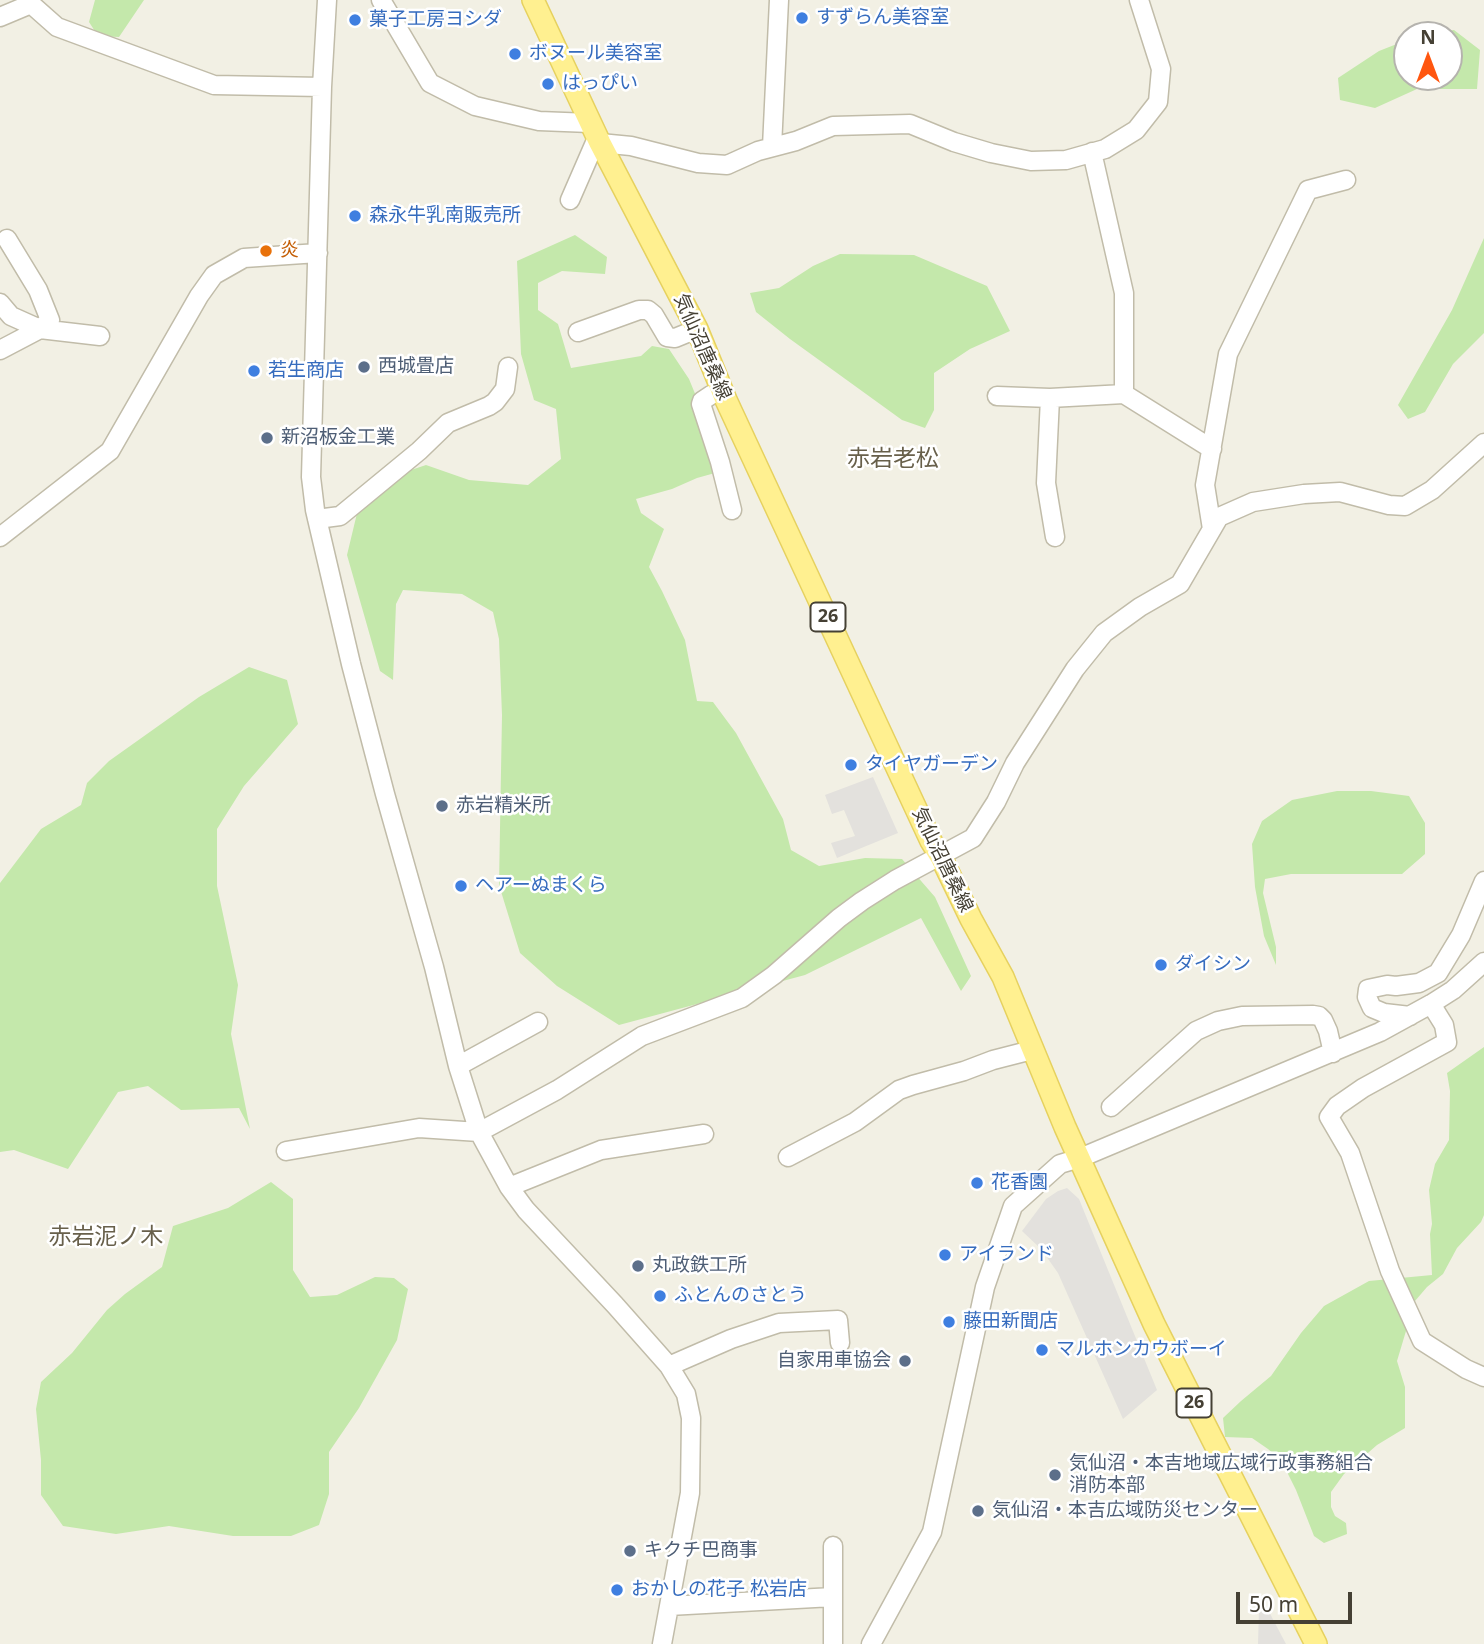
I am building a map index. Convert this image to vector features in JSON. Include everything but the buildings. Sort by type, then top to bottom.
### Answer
[{"type":"main road","name":"気仙沼唐桑線","points":[[533,0],[596,135],[697,329],[722,390],[931,841],[1003,977],[1065,1127],[1154,1324],[1316,1644]]},
{"type":"street","points":[[327,0],[311,477],[317,519],[354,677],[434,967],[458,1066],[479,1132],[509,1187],[526,1210],[669,1366],[686,1394],[691,1418],[690,1493],[662,1644]]},
{"type":"street","points":[[381,0],[430,83],[475,106],[698,163],[727,165],[758,151],[796,141],[833,126],[910,124],[954,142],[991,153],[1031,160],[1066,160],[1105,149],[1136,130],[1158,102],[1161,69],[1139,0]]},
{"type":"street","points":[[772,147],[779,0]]},
{"type":"street","points":[[0,17],[30,2],[57,27],[214,85],[322,87]]},
{"type":"street","points":[[569,200],[596,135]]},
{"type":"street","points":[[1092,152],[1124,293],[1124,394]]},
{"type":"street","points":[[1212,530],[1205,485],[1228,354],[1308,190],[1346,180]]},
{"type":"street","points":[[0,350],[40,329],[50,320],[38,290],[7,239]]},
{"type":"street","points":[[0,537],[110,451],[199,296],[214,275],[244,258],[318,253]]},
{"type":"street","points":[[0,303],[11,316],[40,329],[100,336]]},
{"type":"street","points":[[578,332],[639,310],[648,310],[654,315],[667,337],[675,338],[697,329]]},
{"type":"street","points":[[317,519],[340,516],[448,424],[495,402],[505,389],[508,368]]},
{"type":"street","points":[[722,390],[701,404],[732,510]]},
{"type":"street","points":[[997,396],[1050,398],[1124,394],[1212,449]]},
{"type":"street","points":[[1050,398],[1046,483],[1055,537]]},
{"type":"street","points":[[286,1151],[419,1128],[479,1132],[557,1090],[642,1037],[742,998],[774,975],[862,901],[973,838],[996,802],[1015,763],[1075,669],[1104,633],[1140,607],[1180,584],[1219,517],[1253,502],[1304,494],[1340,492],[1389,505],[1405,506],[1432,490],[1484,443]]},
{"type":"street","points":[[1410,1016],[1384,1013],[1372,1008],[1367,997],[1368,989],[1419,983],[1438,972],[1461,935],[1484,881]]},
{"type":"street","points":[[871,1644],[932,1532],[985,1287],[1013,1206],[1060,1164],[1380,1032],[1453,990],[1484,962]]},
{"type":"street","points":[[1431,1004],[1444,1025],[1447,1042],[1354,1094],[1337,1105],[1329,1117],[1350,1153],[1390,1271],[1422,1341],[1466,1369],[1484,1377]]},
{"type":"street","points":[[1111,1107],[1196,1031],[1218,1021],[1242,1016],[1319,1016],[1328,1031],[1333,1053]]},
{"type":"street","points":[[458,1066],[538,1023]]},
{"type":"street","points":[[788,1157],[855,1122],[900,1090],[1032,1050]]},
{"type":"street","points":[[509,1187],[601,1150],[704,1134]]},
{"type":"street","points":[[669,1366],[731,1339],[779,1323],[838,1320],[840,1343]]},
{"type":"street","points":[[833,1546],[833,1644]]},
{"type":"street","points":[[670,1606],[833,1597]]},
{"type":"green space","points":[[95,0],[144,0],[119,37],[98,36],[89,22]]},
{"type":"green space","points":[[1463,37],[1480,50],[1477,89],[1463,89]]},
{"type":"green space","points":[[1393,46],[1393,91],[1413,91],[1375,108],[1340,100],[1338,78],[1379,51]]},
{"type":"green space","points":[[575,235],[607,257],[605,274],[562,271],[538,283],[538,310],[558,324],[571,368],[641,356],[652,346],[669,349],[689,379],[696,396],[696,418],[711,449],[715,473],[636,499],[641,513],[664,529],[649,567],[685,640],[697,701],[713,702],[736,733],[783,819],[791,850],[819,866],[865,858],[902,859],[935,897],[971,976],[961,991],[921,918],[805,975],[619,1025],[557,986],[520,953],[499,885],[502,715],[499,639],[493,612],[462,594],[403,590],[396,604],[393,680],[380,671],[347,555],[359,505],[381,480],[426,465],[469,480],[528,485],[561,459],[556,409],[534,400],[521,354],[517,261]]},
{"type":"green space","points":[[1484,238],[1484,333],[1453,364],[1425,412],[1408,419],[1398,405],[1452,310]]},
{"type":"green space","points":[[840,254],[914,255],[987,286],[1010,331],[970,349],[934,373],[934,410],[925,428],[902,420],[756,312],[750,293],[779,288],[813,266]]},
{"type":"green space","points":[[249,667],[287,680],[298,724],[244,786],[217,829],[217,886],[238,985],[231,1034],[250,1129],[239,1108],[181,1110],[148,1086],[118,1092],[68,1169],[14,1150],[0,1152],[0,883],[41,829],[81,805],[87,783],[109,761],[199,697]]},
{"type":"green space","points":[[1337,791],[1371,791],[1409,796],[1425,823],[1425,854],[1402,874],[1291,874],[1265,879],[1263,893],[1276,947],[1276,965],[1264,936],[1255,887],[1252,844],[1262,821],[1292,800]]},
{"type":"green space","points":[[1484,1047],[1484,1215],[1481,1222],[1457,1248],[1443,1274],[1415,1301],[1397,1361],[1405,1387],[1405,1428],[1377,1445],[1344,1474],[1331,1492],[1331,1507],[1335,1516],[1346,1523],[1347,1534],[1324,1543],[1314,1536],[1281,1460],[1252,1438],[1225,1437],[1223,1418],[1271,1376],[1324,1306],[1369,1281],[1432,1275],[1429,1190],[1435,1164],[1449,1140],[1450,1091],[1447,1073]]},
{"type":"green space","points":[[271,1182],[293,1199],[293,1270],[310,1297],[337,1295],[375,1277],[394,1278],[408,1289],[397,1340],[359,1408],[329,1452],[329,1494],[319,1525],[291,1536],[233,1536],[169,1526],[116,1534],[63,1526],[41,1495],[36,1409],[41,1382],[72,1353],[107,1310],[162,1267],[173,1226],[228,1208]]},
{"type":"shaded area","points":[[873,777],[898,833],[837,858],[831,843],[855,836],[844,810],[832,814],[825,795]]},
{"type":"shaded area","points":[[1067,1188],[1079,1199],[1157,1390],[1123,1419],[1058,1273],[1041,1249],[1022,1231],[1046,1199]]},
{"type":"shaded area","points":[[1267,1608],[1286,1644],[1258,1644],[1259,1609]]},
{"type":"place","name":"すずらん美容室","points":[[802,18]]},
{"type":"place","name":"菓子工房ヨシダ","points":[[355,20]]},
{"type":"place","name":"ボヌール美容室","points":[[515,54]]},
{"type":"place","name":"はっぴい","points":[[548,84]]},
{"type":"place","name":"森永牛乳南販売所","points":[[355,216]]},
{"type":"place","name":"炎","points":[[266,251]]},
{"type":"place","name":"西城畳店","points":[[364,367]]},
{"type":"place","name":"若生商店","points":[[254,371]]},
{"type":"place","name":"新沼板金工業","points":[[267,438]]},
{"type":"place","name":"タイヤガーデン","points":[[851,765]]},
{"type":"place","name":"赤岩精米所","points":[[442,806]]},
{"type":"place","name":"ヘアーぬまくら","points":[[461,886]]},
{"type":"place","name":"ダイシン","points":[[1161,965]]},
{"type":"place","name":"花香園","points":[[977,1183]]},
{"type":"place","name":"アイランド","points":[[945,1255]]},
{"type":"place","name":"丸政鉄工所","points":[[638,1266]]},
{"type":"place","name":"ふとんのさとう","points":[[660,1296]]},
{"type":"place","name":"藤田新聞店","points":[[949,1322]]},
{"type":"place","name":"マルホンカウボーイ","points":[[1042,1350]]},
{"type":"place","name":"自家用車協会","points":[[905,1361]]},
{"type":"place","name":"気仙沼・本吉地域広域行政事務組合 消防本部","points":[[1055,1475]]},
{"type":"place","name":"気仙沼・本吉広域防災センター","points":[[978,1511]]},
{"type":"place","name":"キクチ巴商事","points":[[630,1551]]},
{"type":"place","name":"おかしの花子 松岩店","points":[[617,1590]]},
{"type":"district","name":"赤岩老松","points":[[893,459]]},
{"type":"district","name":"赤岩泥ノ木","points":[[106,1237]]}]
